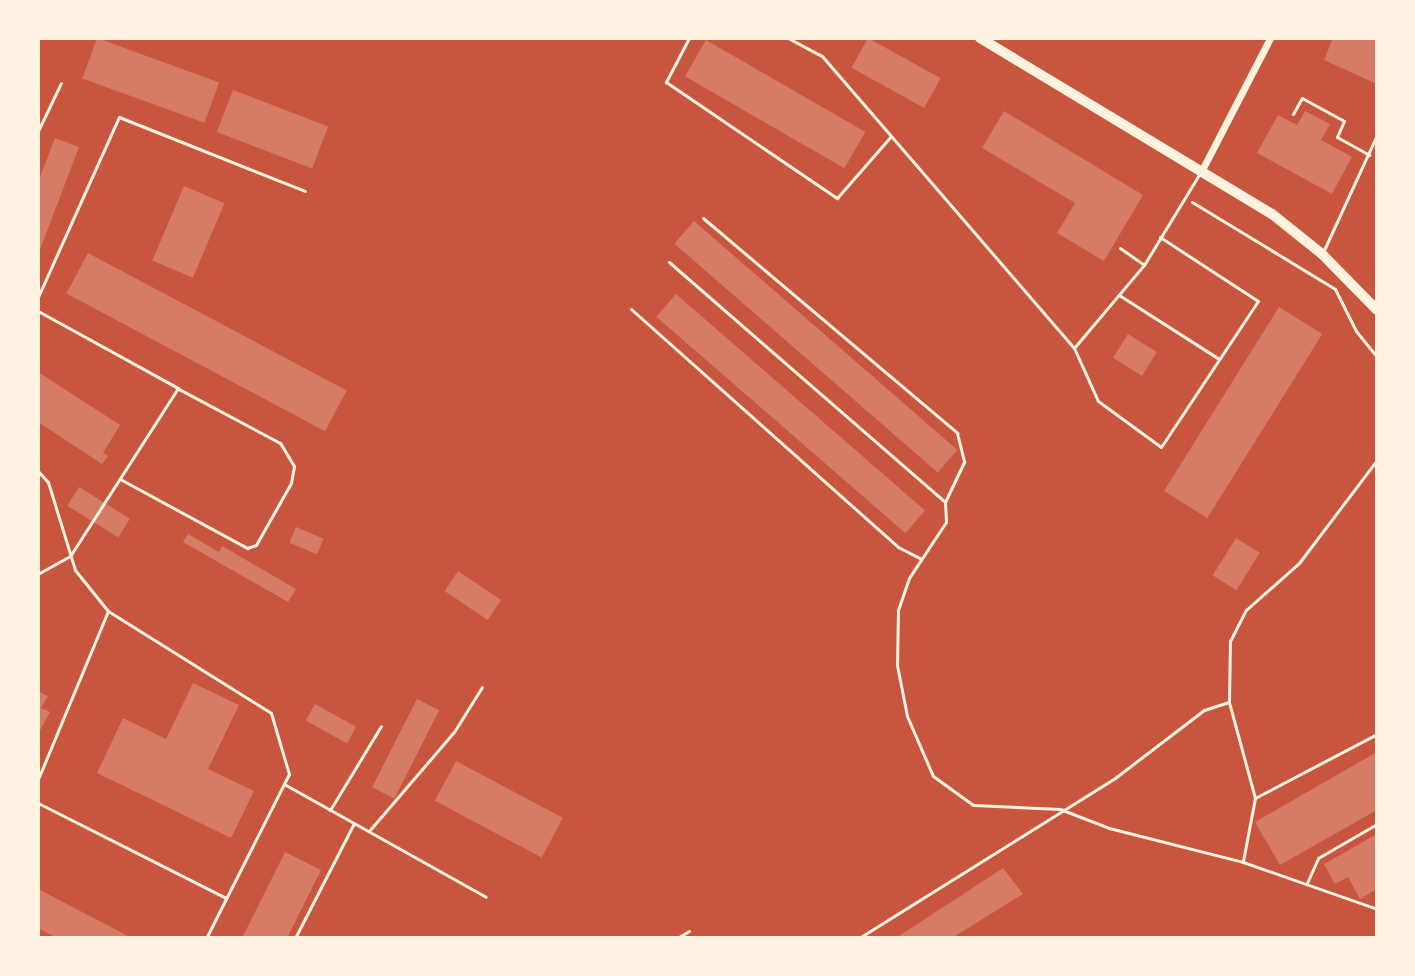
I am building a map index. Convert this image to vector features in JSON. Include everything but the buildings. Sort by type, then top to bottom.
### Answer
[{"type":"main road","points":[[980,38],[1203,168],[1322,254],[1377,310]]},
{"type":"street","points":[[1203,168],[1270,38]]},
{"type":"lane","points":[[689,38],[666,82],[837,198],[891,136]]},
{"type":"lane","points":[[788,38],[822,56],[1074,348],[1098,401],[1161,447],[1258,301],[1160,237]]},
{"type":"lane","points":[[38,131],[61,83]]},
{"type":"lane","points":[[1293,114],[1302,98],[1344,121],[1337,137],[1369,155]]},
{"type":"lane","points":[[38,297],[119,117],[305,191]]},
{"type":"lane","points":[[1322,254],[1377,135]]},
{"type":"lane","points":[[1074,348],[1144,265],[1203,168]]},
{"type":"lane","points":[[1192,202],[1335,289],[1356,331],[1377,357]]},
{"type":"lane","points":[[703,218],[957,433],[964,462],[945,502],[946,522],[920,558],[898,610],[897,665],[907,716],[933,776],[973,805],[1060,809],[1109,828],[1243,862],[1377,909]]},
{"type":"lane","points":[[1120,248],[1144,265]]},
{"type":"lane","points":[[669,262],[945,502]]},
{"type":"lane","points":[[1119,295],[1219,359]]},
{"type":"lane","points":[[631,309],[898,547],[920,558]]},
{"type":"lane","points":[[38,311],[280,443],[294,466],[291,483],[256,545],[247,548],[120,479]]},
{"type":"lane","points":[[38,574],[70,556],[178,388]]},
{"type":"lane","points":[[1243,862],[1255,798],[1229,702],[1230,641],[1246,610],[1299,563],[1377,460]]},
{"type":"lane","points":[[38,471],[48,482],[75,570],[108,611],[271,713],[289,774],[206,938]]},
{"type":"lane","points":[[38,779],[108,611]]},
{"type":"lane","points":[[369,831],[454,732],[482,687]]},
{"type":"lane","points":[[859,938],[1060,809],[1115,778],[1204,710],[1229,702]]},
{"type":"lane","points":[[330,810],[381,726]]},
{"type":"lane","points":[[1255,798],[1377,734]]},
{"type":"lane","points":[[284,784],[486,897]]},
{"type":"lane","points":[[38,803],[226,898]]},
{"type":"lane","points":[[295,938],[354,823]]},
{"type":"lane","points":[[1307,883],[1318,858],[1377,824]]},
{"type":"lane","points":[[677,938],[689,931]]}]
